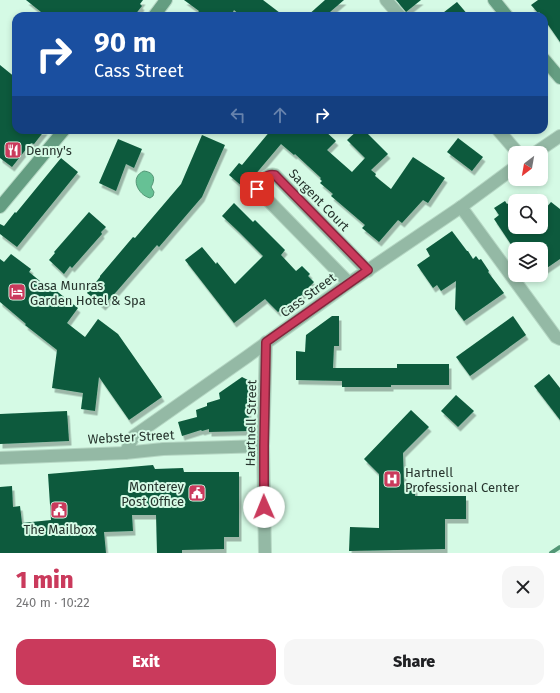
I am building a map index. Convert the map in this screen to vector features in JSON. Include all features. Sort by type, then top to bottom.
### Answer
[{"type":"street","points":[[157,12],[166,0]]},
{"type":"street","points":[[386,0],[396,12]]},
{"type":"street","points":[[494,0],[504,12]]},
{"type":"street","points":[[548,64],[560,78]]},
{"type":"street","points":[[0,207],[61,134]]},
{"type":"street","points":[[501,134],[512,146]]},
{"type":"street","points":[[545,146],[560,136]]},
{"type":"street","name":"Cass Street","points":[[125,452],[134,436],[368,270],[461,207],[508,172]]},
{"type":"street","name":"Sargent Court","points":[[350,283],[257,189],[258,184],[265,177],[271,174],[275,175],[368,270]]},
{"type":"street","points":[[461,207],[556,338],[560,339]]},
{"type":"street","name":"Hartnell Street","points":[[265,553],[264,446],[266,342]]},
{"type":"street","name":"Webster Street","points":[[0,458],[163,449],[264,446]]},
{"type":"shaded area","points":[[144,171],[152,174],[154,179],[151,187],[154,192],[153,196],[150,198],[142,193],[137,186],[137,177]]},
{"type":"building","points":[[26,0],[143,0],[140,4],[142,6],[137,12],[41,12]]},
{"type":"building","points":[[184,0],[263,0],[279,12],[236,12],[234,10],[233,12],[198,12],[199,11]]},
{"type":"building","points":[[325,0],[344,0],[330,12],[312,12]]},
{"type":"building","points":[[396,0],[421,0],[406,12]]},
{"type":"building","points":[[538,0],[560,0],[560,42],[548,25],[548,12],[537,12],[531,5]]},
{"type":"building","points":[[457,2],[466,12],[444,12]]},
{"type":"building","points":[[0,65],[12,75],[12,134],[42,134],[34,144],[31,143],[12,167],[0,158]]},
{"type":"building","points":[[268,134],[328,134],[336,141],[327,150],[352,172],[365,158],[347,140],[354,134],[368,134],[388,154],[371,170],[376,174],[375,176],[391,189],[413,157],[445,178],[428,203],[423,200],[402,223],[398,220],[379,242],[362,228],[365,225],[331,196],[333,194],[320,183],[322,181],[320,179],[321,178],[295,154],[294,155],[281,144],[244,188],[229,175],[239,163],[242,165]]},
{"type":"building","points":[[202,135],[225,145],[202,197],[159,247],[157,245],[103,306],[87,293],[133,237],[135,238],[181,184]]},
{"type":"building","points":[[458,138],[483,157],[472,171],[447,152]]},
{"type":"building","points":[[118,139],[142,149],[134,168],[126,164],[116,191],[99,183]]},
{"type":"building","points":[[61,158],[78,172],[17,247],[0,234],[0,224],[4,226]]},
{"type":"building","points":[[505,201],[507,204],[508,234],[548,234],[548,206],[551,202],[560,209],[560,259],[548,267],[548,242],[509,242],[494,219],[499,215],[494,208]]},
{"type":"building","points":[[234,203],[253,222],[255,220],[285,250],[281,255],[296,271],[302,266],[310,274],[308,276],[314,282],[297,300],[295,299],[284,309],[283,308],[278,312],[265,299],[234,323],[185,260],[202,247],[216,264],[217,262],[235,284],[263,256],[222,216]]},
{"type":"building","points":[[89,212],[106,227],[101,232],[102,234],[72,268],[70,266],[64,274],[49,260],[55,253],[54,252]]},
{"type":"building","points":[[452,231],[473,259],[476,256],[479,260],[481,259],[489,271],[488,272],[504,293],[464,321],[455,309],[456,281],[441,291],[437,285],[433,288],[417,265],[430,256],[426,249]]},
{"type":"building","points":[[11,254],[31,269],[29,272],[52,291],[54,289],[78,308],[67,323],[85,337],[98,319],[118,334],[162,397],[129,420],[99,377],[95,411],[81,409],[83,393],[52,388],[57,350],[25,325],[26,324],[0,302],[0,259],[4,262]]},
{"type":"building","points":[[332,316],[339,316],[339,346],[334,346],[333,368],[397,368],[397,364],[449,364],[449,385],[342,387],[342,381],[296,380],[296,351],[305,352],[306,335]]},
{"type":"building","points":[[513,316],[526,335],[470,376],[456,357]]},
{"type":"building","points":[[549,374],[560,388],[560,420],[534,386]]},
{"type":"building","points":[[242,377],[248,380],[249,431],[209,432],[209,429],[182,436],[178,422],[197,417],[196,410],[207,406],[207,403],[220,399],[219,393]]},
{"type":"building","points":[[456,395],[474,411],[458,427],[441,411]]},
{"type":"building","name":"Hartnell Professional Center","points":[[411,410],[429,427],[403,453],[404,485],[415,485],[415,496],[466,496],[466,519],[445,519],[445,549],[349,551],[350,527],[379,528],[379,474],[364,459]]},
{"type":"building","points":[[67,411],[69,441],[0,444],[0,414]]},
{"type":"building","points":[[153,465],[155,469],[183,468],[184,472],[239,472],[239,537],[224,537],[224,549],[182,550],[182,553],[157,553],[156,515],[132,515],[133,531],[104,532],[106,553],[0,553],[0,487],[12,486],[13,507],[20,506],[22,523],[51,520],[48,474]]},
{"type":"waterway","points":[[551,553],[560,547]]},
{"type":"place","name":"Denny's","points":[[13,150]]},
{"type":"place","name":"Casa Munras Garden Hotel & Spa","points":[[17,292]]},
{"type":"place","name":"Hartnell Professional Center","points":[[392,479]]},
{"type":"place","name":"Monterey Post Office","points":[[197,493]]},
{"type":"place","name":"The Mailbox","points":[[59,510]]},
{"type":"route","points":[[257,189],[258,184],[265,177],[271,174],[275,175],[368,270],[266,342],[264,507]]}]
